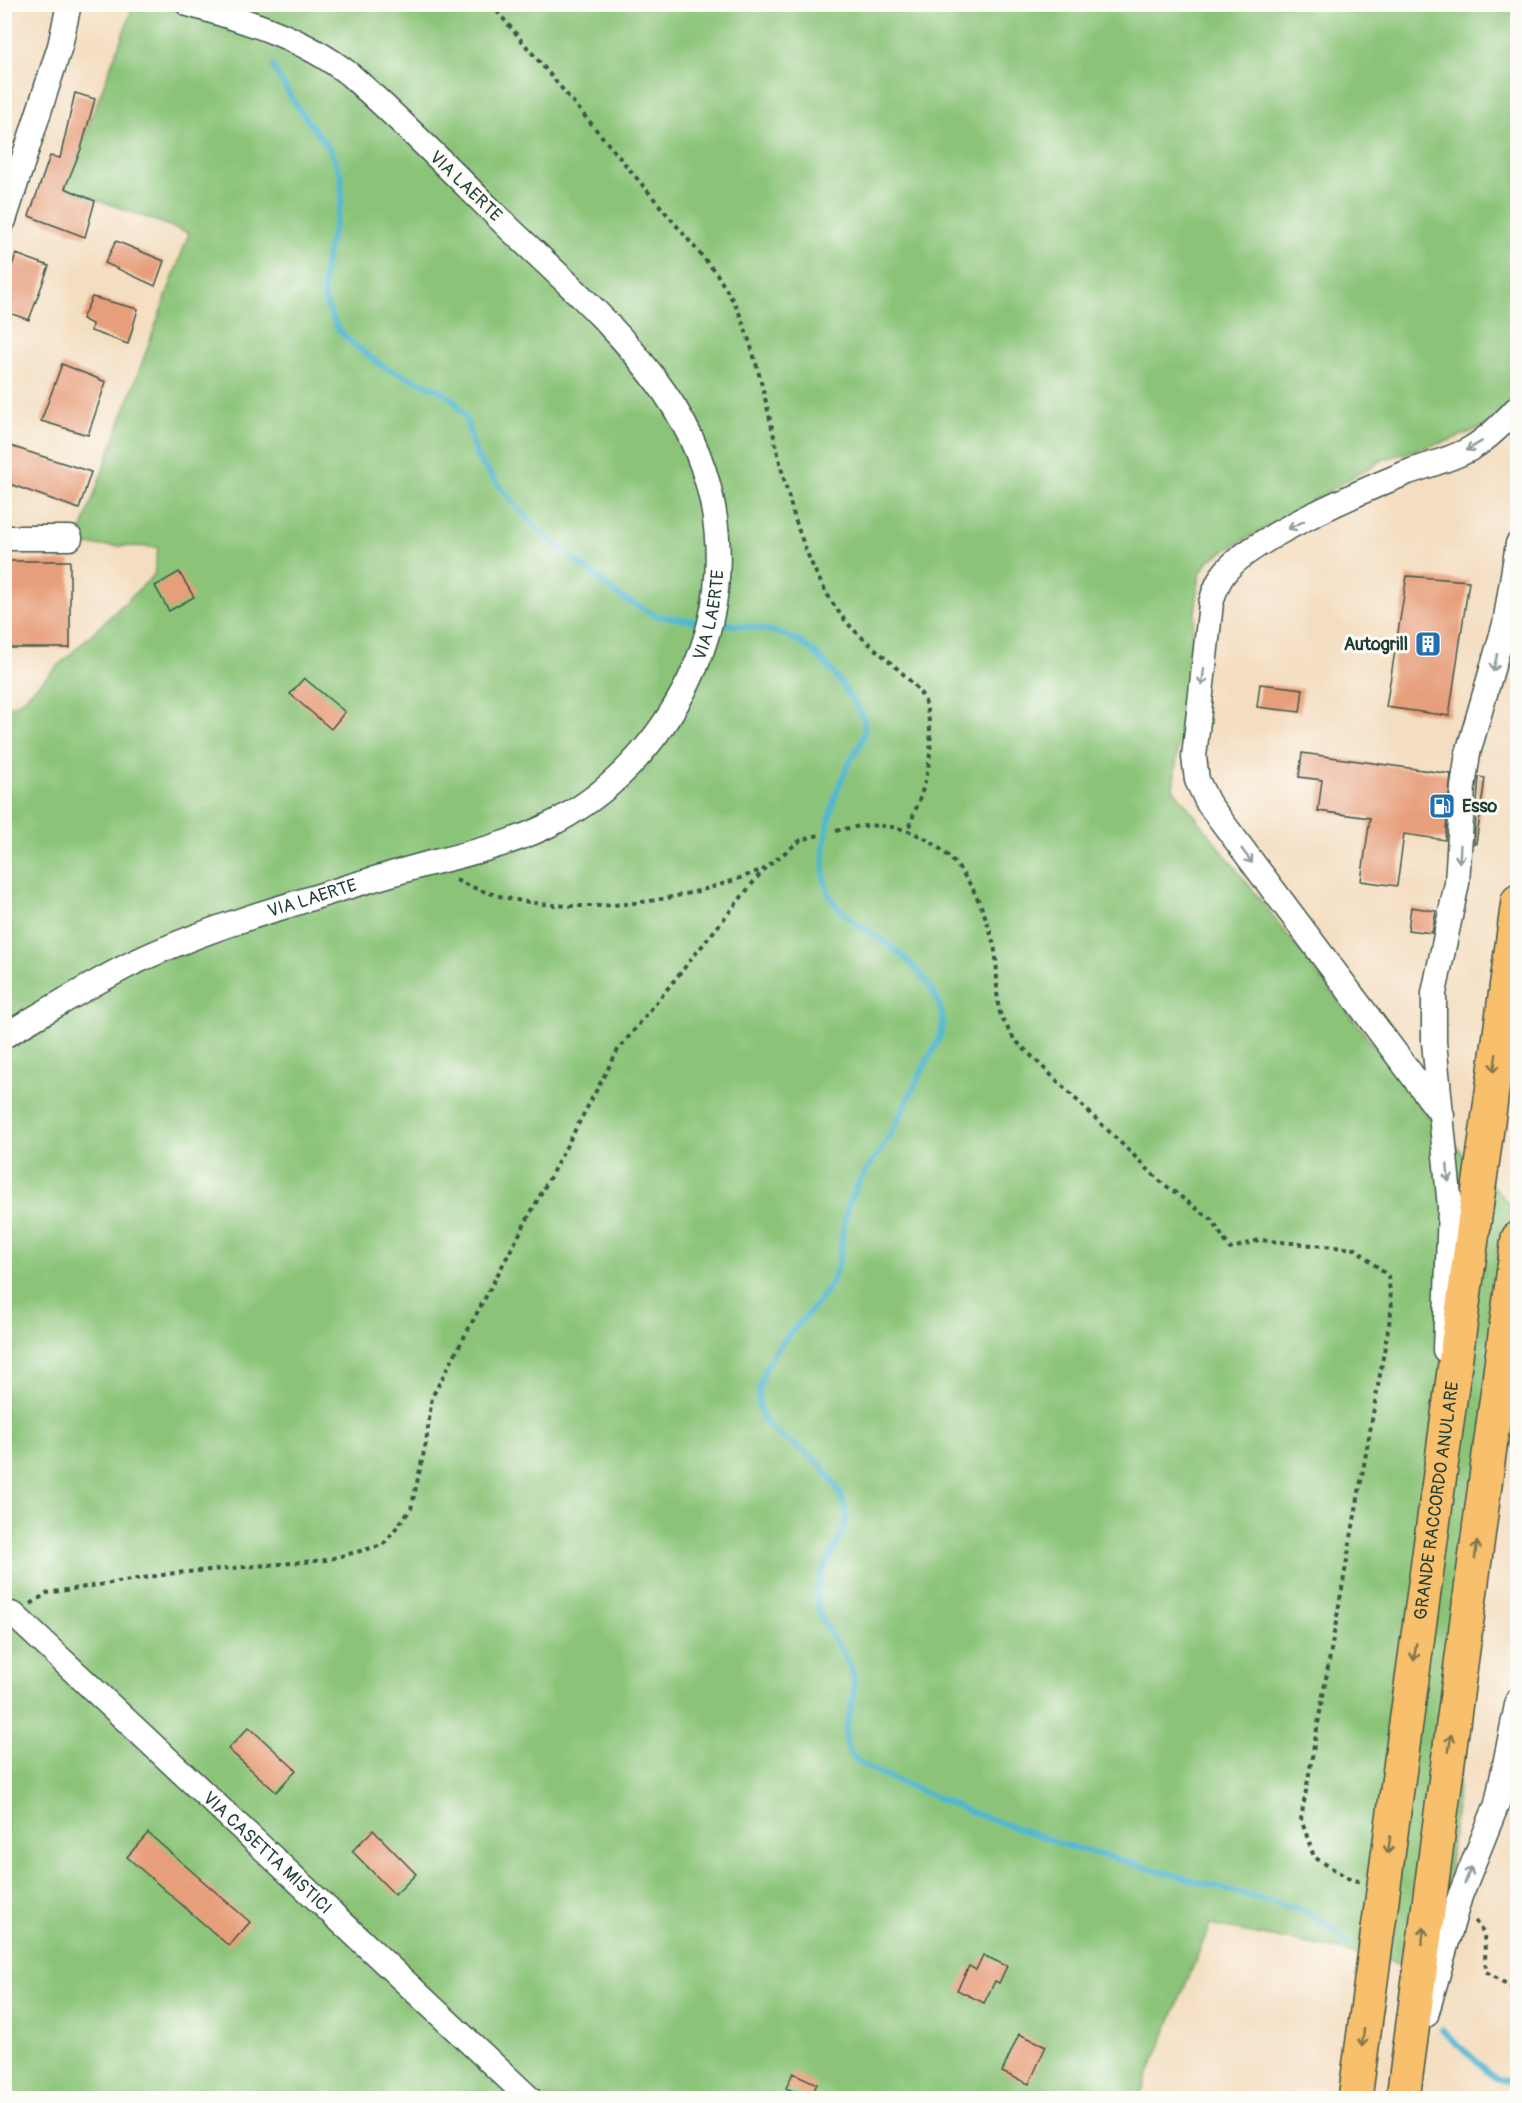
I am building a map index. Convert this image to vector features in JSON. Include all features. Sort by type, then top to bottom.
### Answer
[{"type":"highway","name":"GRANDE RACCORDO ANULARE","points":[[1355,2098],[1518,901]]},
{"type":"highway","points":[[1403,2095],[1518,1238]]},
{"type":"street","points":[[4,220],[60,46],[69,4]]},
{"type":"street","name":"VIA LAERTE","points":[[4,1036],[113,974],[180,943],[280,908],[429,864],[474,854],[536,831],[565,817],[595,796],[628,768],[656,736],[678,702],[699,658],[709,632],[717,592],[719,558],[716,523],[692,445],[665,394],[615,333],[341,68],[316,51],[283,36],[188,4]]},
{"type":"street","points":[[1442,1115],[1208,803],[1197,780],[1194,749],[1211,603],[1215,589],[1227,570],[1267,539],[1384,482],[1472,448],[1495,431],[1518,407]]},
{"type":"street","points":[[4,538],[70,538]]},
{"type":"street","points":[[1446,1428],[1444,1332],[1450,1207],[1434,1042],[1436,984],[1457,883],[1461,806],[1468,753],[1501,642],[1518,544]]},
{"type":"street","name":"VIA CASETTA MISTICI","points":[[9,1613],[529,2098]]},
{"type":"street","points":[[1403,2095],[1460,1896],[1497,1804],[1517,1706]]},
{"type":"path","points":[[491,4],[717,274],[741,315],[754,355],[794,513],[819,580],[850,627],[902,674],[925,699],[932,736],[927,780],[908,829]]},
{"type":"path","points":[[836,831],[860,824],[908,829],[951,856],[983,904],[995,949],[999,1011],[1014,1039],[1161,1182],[1212,1220],[1230,1249],[1259,1240],[1356,1249],[1388,1276],[1392,1307],[1301,1819],[1314,1857],[1351,1880],[1359,1881]]},
{"type":"path","points":[[9,1613],[47,1593],[175,1573],[326,1560],[383,1545],[411,1509],[426,1443],[432,1397],[618,1050],[764,869],[801,840],[819,835]]},
{"type":"path","points":[[429,864],[483,892],[546,905],[609,904],[668,899],[726,885],[764,869]]},
{"type":"green space","points":[[134,5],[1517,5],[1517,407],[1508,417],[1448,441],[1384,459],[1209,560],[1200,573],[1173,788],[1431,1119],[1517,1212],[1517,1239],[1438,1973],[1330,1948],[1210,1925],[1139,2098],[5,2098],[4,709],[20,702],[154,575],[158,547],[76,545],[189,233],[65,188]]},
{"type":"building","points":[[75,93],[95,99],[81,149],[65,188],[95,201],[85,237],[29,216],[50,156],[60,158]]},
{"type":"building","points":[[116,241],[164,261],[155,286],[105,263]]},
{"type":"building","points":[[16,254],[49,266],[29,320],[4,311],[4,290]]},
{"type":"building","points":[[92,297],[138,309],[128,344],[91,331],[92,324],[82,319]]},
{"type":"building","points":[[62,364],[106,382],[88,435],[41,421]]},
{"type":"building","points":[[4,444],[91,472],[79,509],[4,482]]},
{"type":"building","points":[[4,561],[70,561],[70,648],[4,648]]},
{"type":"building","points":[[179,572],[194,597],[169,611],[155,586]]},
{"type":"building","name":"Autogrill","points":[[1407,576],[1469,581],[1449,716],[1386,707]]},
{"type":"building","points":[[304,678],[345,712],[331,729],[290,694]]},
{"type":"building","points":[[1260,684],[1303,689],[1300,712],[1257,707]]},
{"type":"building","points":[[1302,753],[1451,774],[1445,840],[1404,834],[1397,886],[1361,881],[1370,818],[1318,811],[1322,780],[1299,777]]},
{"type":"building","points":[[1479,777],[1485,778],[1476,844],[1474,844]]},
{"type":"building","points":[[1411,907],[1436,911],[1432,933],[1408,930]]},
{"type":"building","points":[[249,1727],[296,1770],[276,1792],[228,1749]]},
{"type":"building","points":[[373,1830],[416,1874],[395,1895],[352,1851]]},
{"type":"building","points":[[148,1833],[250,1922],[229,1946],[127,1857]]},
{"type":"building","points":[[983,1955],[1007,1966],[999,1983],[995,1981],[984,2003],[957,1990],[969,1966],[976,1970]]},
{"type":"building","points":[[1019,2034],[1046,2046],[1029,2084],[1002,2072]]},
{"type":"building","points":[[793,2073],[817,2084],[810,2098],[786,2088]]},
{"type":"waterway","points":[[273,67],[296,105],[331,151],[341,176],[342,200],[328,248],[323,282],[324,299],[338,329],[352,343],[384,367],[439,390],[453,399],[466,418],[477,458],[517,507],[542,533],[622,598],[657,616],[704,622]]},
{"type":"waterway","points":[[714,623],[757,628],[790,637],[819,657],[833,672],[858,709],[865,728],[841,780],[831,814],[824,851],[826,885],[831,898],[842,911],[896,950],[925,979],[939,1003],[942,1016],[942,1028],[937,1044],[889,1137],[852,1195],[834,1276],[821,1298],[775,1352],[762,1378],[759,1394],[759,1406],[768,1425],[820,1465],[837,1489],[844,1505],[846,1513],[843,1532],[819,1582],[817,1604],[820,1615],[844,1655],[853,1676],[854,1693],[846,1728],[849,1751],[856,1760],[869,1768],[973,1813],[1062,1844],[1304,1911],[1333,1929],[1348,1943]]},
{"type":"waterway","points":[[1441,2030],[1497,2079],[1518,2083]]},
{"type":"place","name":"Autogrill","points":[[1428,644]]},
{"type":"place","name":"Esso","points":[[1442,806]]}]
